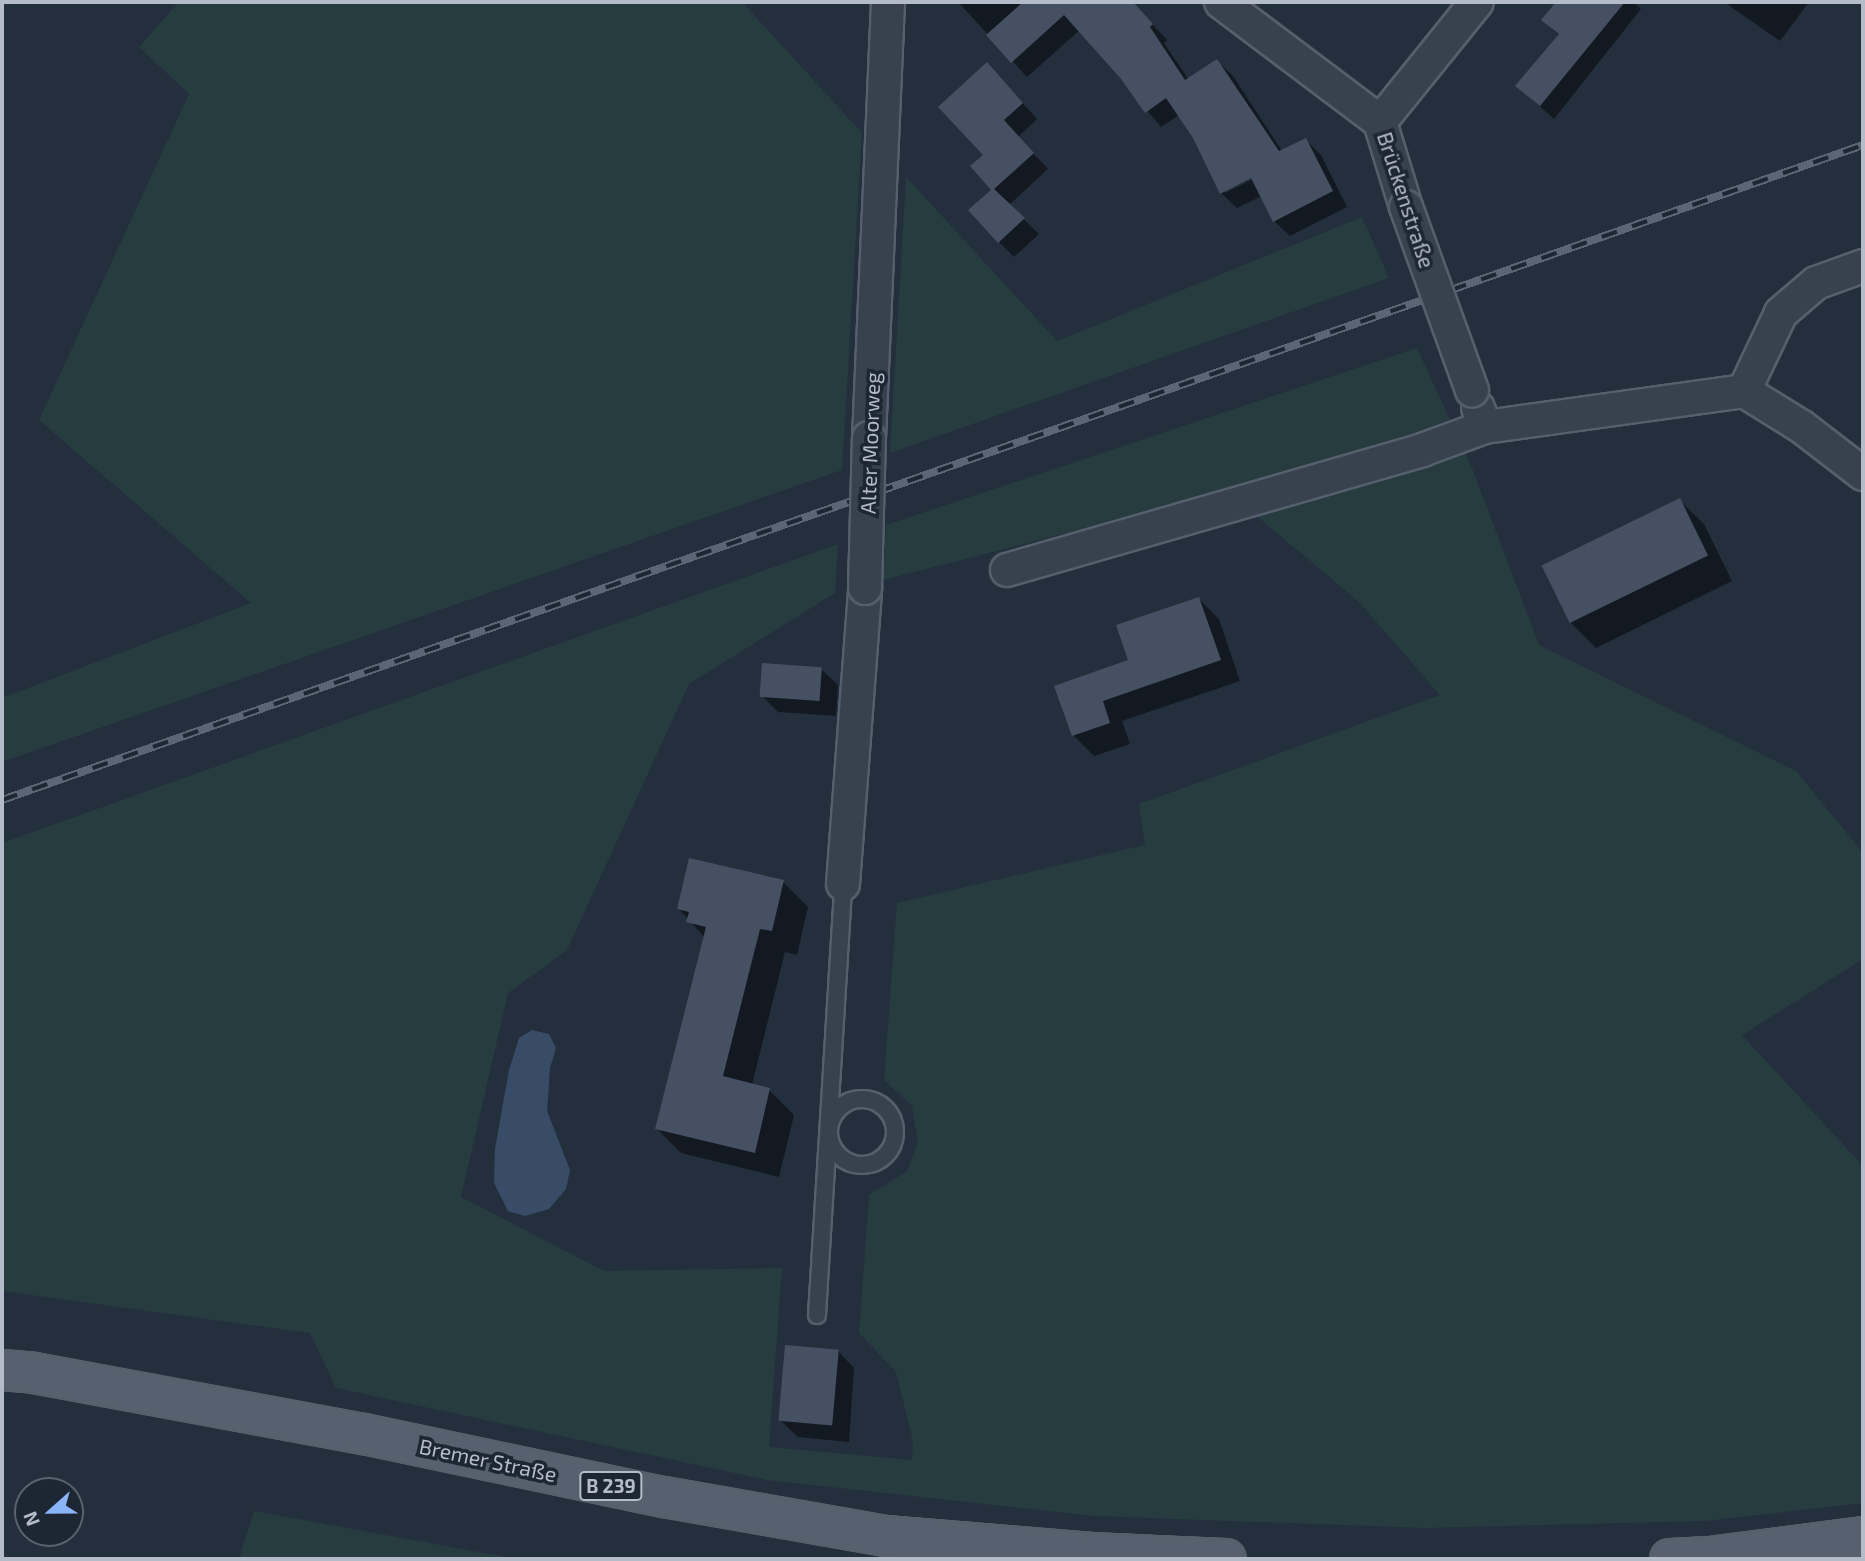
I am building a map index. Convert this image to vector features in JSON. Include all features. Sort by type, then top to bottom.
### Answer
[{"type":"main road","name":"Bremer Straße","points":[[2,1370],[34,1373],[363,1434],[664,1497],[886,1536],[1092,1553],[1226,1559]]},
{"type":"main road","points":[[1670,1559],[1709,1558],[1863,1538]]},
{"type":"street","name":"Alter Moorweg","points":[[843,884],[865,587],[888,2]]},
{"type":"street","name":"Brückenstraße","points":[[1221,2],[1380,122],[1406,206],[1485,427]]},
{"type":"street","points":[[1380,122],[1477,2]]},
{"type":"street","points":[[1744,391],[1781,313],[1816,283],[1863,265]]},
{"type":"street","points":[[1007,570],[1422,450],[1485,427],[1744,391],[1802,427],[1863,474]]},
{"type":"lane","points":[[817,1315],[843,884]]},
{"type":"lane","points":[[860,1099],[873,1101],[884,1107],[892,1118],[895,1130],[887,1155],[876,1163],[863,1166],[850,1163],[839,1156],[831,1145],[828,1132],[838,1109],[848,1102],[860,1099]]},
{"type":"green space","points":[[179,2],[742,2],[862,133],[842,470],[2,762],[2,698],[251,603],[39,420],[189,94],[139,47]]},
{"type":"green space","points":[[906,177],[1057,341],[1362,217],[1389,278],[890,453]]},
{"type":"green space","points":[[1417,348],[1472,468],[1539,645],[1796,771],[1863,853],[1863,959],[1742,1035],[1863,1166],[1863,1503],[1705,1521],[1426,1528],[1094,1516],[767,1480],[336,1388],[310,1333],[2,1291],[2,843],[838,544],[835,593],[689,684],[567,950],[508,993],[461,1197],[604,1271],[782,1268],[769,1447],[912,1460],[913,1441],[896,1372],[859,1333],[869,1195],[907,1171],[918,1143],[912,1106],[884,1080],[897,903],[1145,845],[1139,804],[1440,695],[1358,601],[1228,492],[883,580],[886,525]]},
{"type":"green space","points":[[254,1511],[517,1559],[239,1559]]},
{"type":"water","points":[[532,1030],[549,1034],[556,1048],[550,1068],[547,1111],[570,1170],[566,1189],[549,1209],[525,1216],[508,1211],[494,1183],[495,1149],[509,1070],[519,1038]]},
{"type":"building","points":[[1023,2],[1133,2],[1153,24],[1150,27],[1185,80],[1217,59],[1279,151],[1306,138],[1333,191],[1273,222],[1251,178],[1220,194],[1193,138],[1166,98],[1145,113],[1121,79],[1064,15],[1011,63],[986,35]]},
{"type":"building","points":[[1556,2],[1625,2],[1540,106],[1515,86],[1559,34],[1541,20]]},
{"type":"building","points":[[987,62],[1023,103],[1004,120],[1034,153],[994,189],[1025,218],[998,243],[968,210],[991,190],[970,166],[983,155],[938,107]]},
{"type":"building","points":[[1680,498],[1708,556],[1570,623],[1542,566]]},
{"type":"building","points":[[1199,597],[1221,660],[1103,701],[1110,723],[1072,736],[1054,686],[1128,660],[1116,625]]},
{"type":"building","points":[[762,663],[822,667],[819,701],[760,697]]},
{"type":"building","points":[[689,858],[784,880],[772,931],[760,929],[723,1076],[770,1088],[755,1153],[655,1129],[706,927],[686,922],[689,912],[677,909]]},
{"type":"building","points":[[785,1345],[839,1350],[832,1425],[778,1421]]},
{"type":"railway","points":[[2,800],[1863,145]]}]
